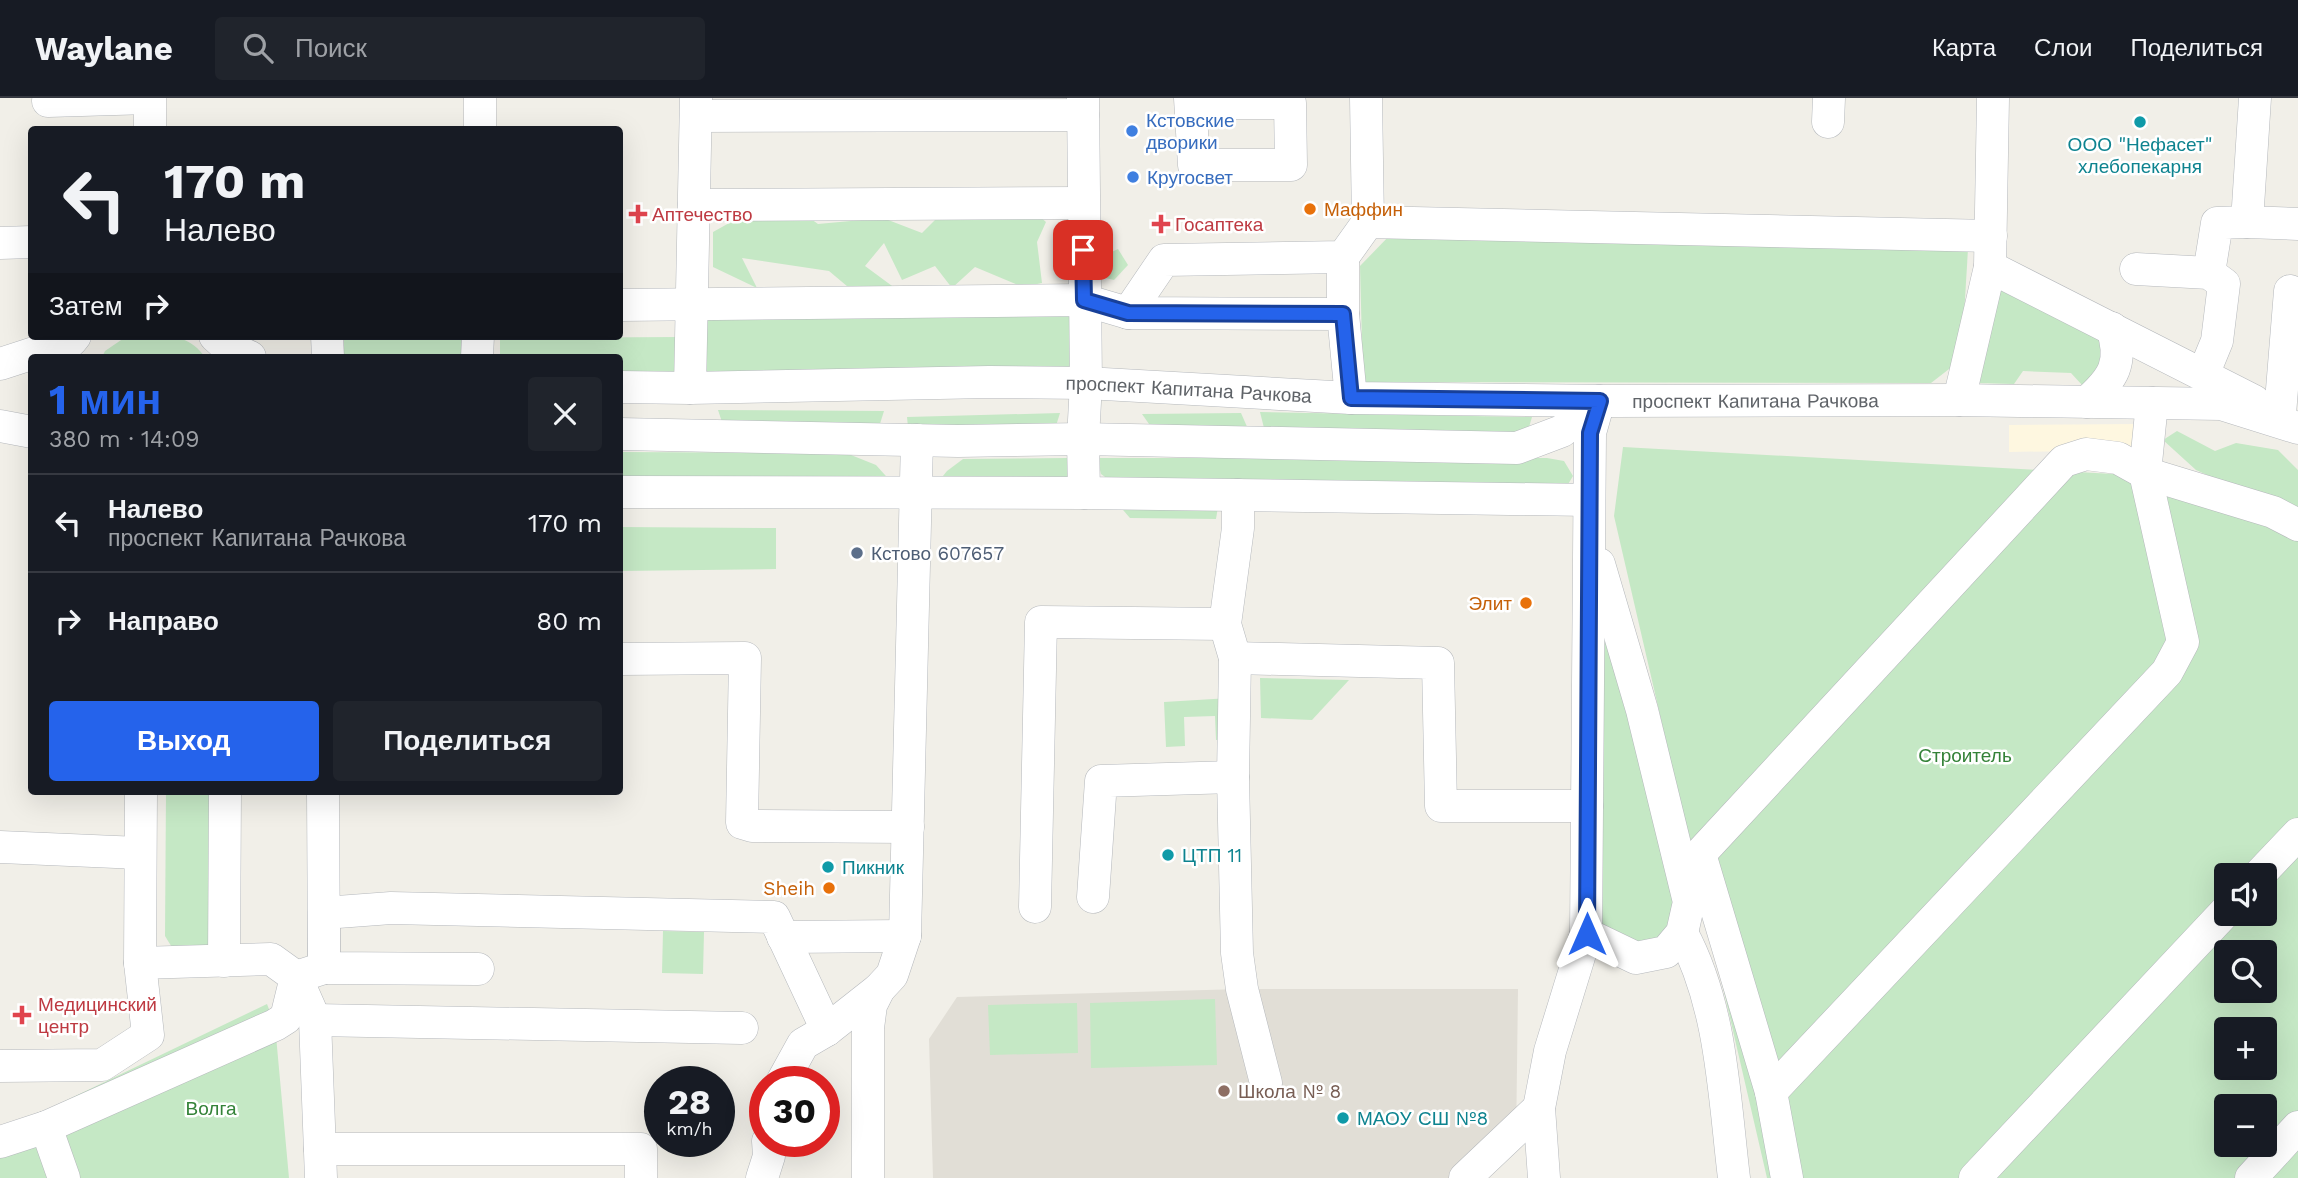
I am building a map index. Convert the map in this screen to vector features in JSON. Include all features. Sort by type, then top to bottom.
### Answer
[{"type":"street","points":[[48,102],[149,98],[149,126]]},
{"type":"street","points":[[480,98],[480,126]]},
{"type":"street","points":[[1351,398],[1343,314],[1343,257],[1368,222],[1366,98]]},
{"type":"street","points":[[1959,400],[1991,252],[1993,98]]},
{"type":"street","points":[[2247,222],[2255,98]]},
{"type":"street","points":[[690,388],[696,107],[1083,107],[1086,383],[1084,493]]},
{"type":"street","points":[[694,205],[1083,203]]},
{"type":"street","points":[[1368,222],[1991,252],[2112,328],[2292,423],[2290,291]]},
{"type":"street","points":[[2209,272],[2217,223],[2298,224]]},
{"type":"street","points":[[0,243],[28,242]]},
{"type":"street","points":[[1128,313],[1164,261],[1343,257]]},
{"type":"street","points":[[2136,269],[2209,272],[2224,284],[2217,341],[2203,375]]},
{"type":"street","points":[[623,305],[1084,300],[1128,313],[1343,314]]},
{"type":"street","points":[[2087,402],[2114,373],[2118,356],[2117,341],[2112,328]]},
{"type":"street","points":[[38,354],[72,345]]},
{"type":"street","points":[[0,364],[28,357]]},
{"type":"street","name":"проспект Капитана Рачкова","points":[[623,387],[1086,383],[1351,398],[1600,401],[1959,400],[2221,404],[2292,423]]},
{"type":"street","points":[[1517,448],[1562,431],[1600,401]]},
{"type":"street","points":[[1544,1178],[1539,1108],[1550,1051],[1587,934],[1590,433],[1600,401]]},
{"type":"street","points":[[1771,1092],[2166,671],[2183,642],[2145,473],[2152,403]]},
{"type":"street","points":[[0,426],[28,431]]},
{"type":"street","points":[[623,434],[918,440],[1083,439],[1517,448],[1563,455],[1589,486]]},
{"type":"street","points":[[791,1066],[803,1044],[827,1030],[879,989],[892,975],[905,936],[918,440]]},
{"type":"street","points":[[1787,1178],[1771,1092],[1700,855],[2064,461],[2086,454],[2118,458],[2145,473],[2273,512],[2298,525]]},
{"type":"street","points":[[623,492],[1238,495],[1589,486]]},
{"type":"street","points":[[1238,495],[1238,528],[1225,624],[1235,658],[1233,777],[1237,953],[1242,989],[1266,1083]]},
{"type":"street","points":[[1587,934],[1636,958],[1666,952],[1682,933],[1689,902],[1642,710],[1589,531]]},
{"type":"street","points":[[1035,907],[1041,622],[1225,624]]},
{"type":"street","points":[[623,659],[745,658],[741,823],[752,826],[908,827]]},
{"type":"street","points":[[1235,658],[1438,663],[1441,806],[1587,806]]},
{"type":"street","points":[[1093,897],[1101,781],[1233,777]]},
{"type":"street","points":[[0,1066],[102,1065],[148,1035],[139,963],[141,795]]},
{"type":"street","points":[[224,961],[225,795]]},
{"type":"street","points":[[0,1142],[47,1127],[286,1018],[310,972],[324,913],[323,795]]},
{"type":"street","points":[[2270,863],[2298,834]]},
{"type":"street","points":[[0,847],[139,853]]},
{"type":"street","points":[[324,913],[391,908],[774,917],[827,1030]]},
{"type":"street","points":[[1975,1178],[2214,924]]},
{"type":"street","points":[[1682,933],[1693,954],[1715,1027],[1734,1178]]},
{"type":"street","points":[[783,937],[905,936]]},
{"type":"street","points":[[139,963],[271,960],[310,972],[478,970]]},
{"type":"street","points":[[310,972],[315,1020],[320,1164],[641,1149],[641,1178]]},
{"type":"street","points":[[868,1178],[868,1028],[871,1005],[879,989]]},
{"type":"street","points":[[315,1020],[741,1028]]},
{"type":"street","points":[[1465,1178],[1539,1108]]},
{"type":"street","points":[[47,1127],[64,1178]]},
{"type":"street","points":[[2252,1178],[2298,1128]]},
{"type":"street","points":[[762,1178],[769,1157]]},
{"type":"shaded area","points":[[2138,424],[2137,450],[2009,452],[2009,425]]},
{"type":"shaded area","name":"Школа № 8","points":[[1242,989],[1518,989],[1516,1144],[1485,1178],[933,1178],[929,1039],[957,997]]},
{"type":"green space","points":[[968,187],[1014,194],[1046,222],[1037,242],[1042,283],[1023,287],[975,267],[952,288],[935,266],[902,280],[884,243],[865,266],[903,294],[1071,315],[1070,377],[696,376],[697,312],[860,297],[829,271],[742,258],[757,288],[713,267],[713,232],[740,217],[797,209],[818,224],[883,218],[922,233]]},
{"type":"green space","points":[[1392,233],[1968,249],[1962,349],[1953,366],[1931,383],[1363,382],[1360,266]]},
{"type":"green space","points":[[1118,249],[1128,265],[1114,280],[1092,275],[1101,257]]},
{"type":"green space","points":[[1999,288],[2115,343],[2099,384],[2082,385],[2071,373],[2023,371],[2014,384],[1976,383]]},
{"type":"green space","points":[[623,337],[678,337],[678,377],[623,376],[623,354],[500,354],[500,340],[623,340]]},
{"type":"green space","points":[[121,340],[184,340],[202,354],[104,354]]},
{"type":"green space","points":[[344,340],[464,340],[464,354],[344,354]]},
{"type":"green space","points":[[718,410],[884,411],[879,427],[722,422]]},
{"type":"green space","points":[[1260,412],[1532,417],[1527,434],[1264,428]]},
{"type":"green space","points":[[1060,413],[1055,429],[908,427],[907,417]]},
{"type":"green space","points":[[1241,413],[1248,429],[1156,434],[1142,414]]},
{"type":"green space","points":[[2177,431],[2215,451],[2236,443],[2278,450],[2298,470],[2298,516],[2196,470],[2163,440]]},
{"type":"green space","name":"Строитель","points":[[1623,447],[2204,479],[2298,528],[2298,1178],[1767,1178],[1614,516]]},
{"type":"green space","points":[[623,452],[846,453],[876,465],[894,485],[623,484]]},
{"type":"green space","points":[[1067,458],[1073,474],[1063,486],[934,487],[947,471],[963,459]]},
{"type":"green space","points":[[1097,458],[1547,458],[1564,461],[1573,476],[1567,486],[1119,487],[1101,474]]},
{"type":"green space","points":[[1117,503],[1218,507],[1216,519],[1130,518]]},
{"type":"green space","points":[[623,527],[776,528],[776,569],[623,571]]},
{"type":"green space","points":[[1603,606],[1678,909],[1661,944],[1630,949],[1594,928]]},
{"type":"green space","points":[[1260,678],[1349,680],[1312,720],[1261,718]]},
{"type":"green space","points":[[1230,698],[1232,739],[1216,740],[1215,716],[1184,717],[1185,746],[1166,747],[1164,702]]},
{"type":"green space","points":[[166,795],[219,795],[211,949],[173,949],[165,936]]},
{"type":"green space","points":[[663,931],[704,932],[703,974],[662,973]]},
{"type":"green space","points":[[1215,999],[1217,1065],[1091,1068],[1090,1003]]},
{"type":"green space","points":[[1077,1003],[1078,1053],[990,1055],[988,1005]]},
{"type":"green space","name":"Волга","points":[[267,1004],[275,1025],[289,1178],[0,1178],[0,1126],[42,1112]]},
{"type":"place","name":"ООО \"Нефасет\" хлебопекарня","points":[[2140,122]]},
{"type":"place","name":"Кстовские дворики","points":[[1132,131]]},
{"type":"place","name":"Кругосвет","points":[[1133,177]]},
{"type":"place","name":"Маффин","points":[[1310,209]]},
{"type":"place","name":"Аптечество","points":[[638,214]]},
{"type":"place","name":"Госаптека","points":[[1161,224]]},
{"type":"place","name":"Кстово 607657","points":[[857,553]]},
{"type":"place","name":"Элит","points":[[1526,603]]},
{"type":"place","name":"ЦТП 11","points":[[1168,855]]},
{"type":"place","name":"Пикник","points":[[828,867]]},
{"type":"place","name":"Sheih","points":[[829,888]]},
{"type":"place","name":"Медицинский центр","points":[[22,1015]]},
{"type":"place","name":"Школа № 8","points":[[1224,1091]]},
{"type":"place","name":"МАОУ СШ №8","points":[[1343,1118]]},
{"type":"route","points":[[1083,250],[1084,300],[1128,313],[1343,314],[1351,398],[1600,401],[1590,433],[1587,934]]}]
